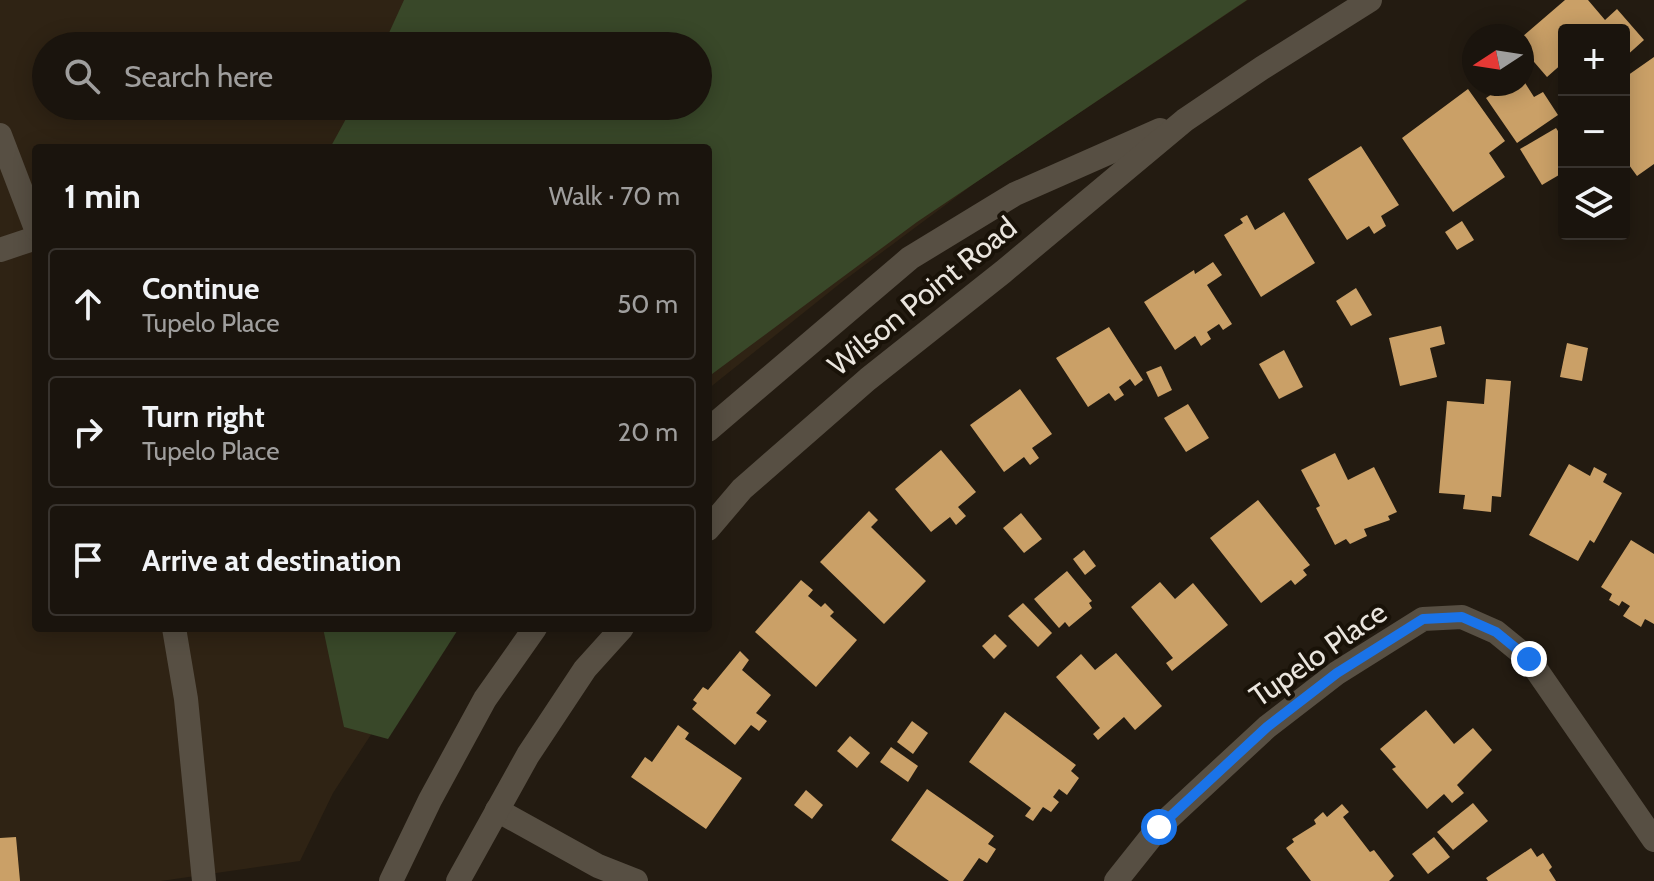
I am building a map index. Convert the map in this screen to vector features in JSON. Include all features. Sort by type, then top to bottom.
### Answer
[{"type":"street","name":"Wilson Point Road","points":[[712,524],[742,489],[868,379],[1003,272],[1185,120],[1370,0]]},
{"type":"street","name":"Wilson Point Road","points":[[712,427],[910,258],[1015,194],[1185,120]]},
{"type":"street","points":[[0,135],[32,219]]},
{"type":"street","points":[[0,250],[32,239]]},
{"type":"street","name":"Tupelo Place","points":[[1116,881],[1159,827],[1267,727],[1337,673],[1423,619],[1462,617],[1496,632],[1529,659],[1654,840]]},
{"type":"street","points":[[175,632],[186,699],[204,881]]},
{"type":"street","points":[[391,881],[430,800],[485,699],[532,632]]},
{"type":"street","points":[[458,881],[528,755],[585,669],[618,632]]},
{"type":"street","points":[[497,810],[598,866],[636,881]]},
{"type":"shaded area","points":[[0,0],[1248,0],[975,183],[842,282],[712,386],[712,144],[32,144],[32,632],[443,632],[415,667],[333,793],[300,861],[161,881],[0,881]]},
{"type":"green space","points":[[404,0],[1247,0],[917,222],[712,374],[712,144],[332,144],[345,120],[712,120],[712,32],[389,32]]},
{"type":"green space","points":[[324,632],[456,632],[388,739],[344,727]]},
{"type":"building","points":[[1565,0],[1588,0],[1605,20],[1617,9],[1644,40],[1630,53],[1630,24],[1558,24],[1558,67],[1547,77],[1534,62],[1534,27]]},
{"type":"building","points":[[1654,57],[1654,164],[1637,176],[1630,166],[1630,74]]},
{"type":"building","points":[[1543,92],[1558,115],[1517,143],[1486,98],[1534,97]]},
{"type":"building","points":[[1462,93],[1462,96],[1473,96],[1505,141],[1489,153],[1505,177],[1453,212],[1402,138]]},
{"type":"building","points":[[1556,128],[1558,176],[1542,185],[1520,149]]},
{"type":"building","points":[[1361,146],[1399,205],[1381,216],[1386,226],[1374,234],[1369,226],[1347,240],[1308,179]]},
{"type":"building","points":[[1284,212],[1315,263],[1261,297],[1224,235],[1243,223],[1240,219],[1247,215],[1255,230]]},
{"type":"building","points":[[1462,221],[1474,240],[1457,250],[1445,232]]},
{"type":"building","points":[[1213,262],[1222,275],[1207,285],[1232,324],[1223,330],[1219,324],[1207,332],[1211,339],[1201,346],[1195,336],[1175,350],[1144,302],[1194,270],[1195,274]]},
{"type":"building","points":[[1356,288],[1372,315],[1351,326],[1336,301]]},
{"type":"building","points":[[1441,326],[1445,344],[1430,348],[1437,377],[1400,386],[1389,338]]},
{"type":"building","points":[[1109,327],[1143,380],[1135,386],[1130,379],[1119,387],[1124,395],[1115,401],[1109,393],[1088,407],[1056,358]]},
{"type":"building","points":[[1567,343],[1588,348],[1582,381],[1560,377]]},
{"type":"building","points":[[1284,350],[1303,387],[1279,399],[1259,364]]},
{"type":"building","points":[[1161,366],[1172,390],[1158,397],[1146,372]]},
{"type":"building","points":[[1486,379],[1511,381],[1501,497],[1492,496],[1491,512],[1463,509],[1465,495],[1439,493],[1447,401],[1484,404]]},
{"type":"building","points":[[1020,389],[1052,434],[1032,448],[1039,458],[1030,465],[1024,457],[1004,472],[970,425]]},
{"type":"building","points":[[1188,404],[1209,438],[1186,452],[1164,418]]},
{"type":"building","points":[[941,450],[976,492],[958,507],[966,516],[956,525],[950,517],[931,532],[895,489]]},
{"type":"building","points":[[1335,453],[1348,480],[1374,467],[1397,512],[1388,516],[1390,520],[1364,529],[1367,536],[1350,544],[1346,539],[1335,545],[1316,508],[1320,506],[1301,470]]},
{"type":"building","points":[[1569,464],[1590,476],[1594,467],[1607,474],[1603,482],[1622,493],[1594,543],[1590,540],[1578,561],[1529,535]]},
{"type":"building","points":[[1258,500],[1310,565],[1303,570],[1307,575],[1295,585],[1291,580],[1261,603],[1210,538]]},
{"type":"building","points":[[869,511],[878,520],[871,527],[926,581],[884,624],[820,562]]},
{"type":"building","points":[[1021,513],[1042,539],[1024,553],[1003,528]]},
{"type":"building","points":[[1631,540],[1654,554],[1654,624],[1645,619],[1641,627],[1623,616],[1630,606],[1622,601],[1619,606],[1609,600],[1612,594],[1601,587]]},
{"type":"building","points":[[1084,550],[1096,566],[1085,575],[1073,559]]},
{"type":"building","points":[[1067,571],[1092,601],[1089,603],[1092,608],[1069,627],[1065,622],[1059,628],[1034,599]]},
{"type":"building","points":[[801,580],[813,590],[808,596],[821,607],[825,603],[834,612],[830,616],[857,640],[816,687],[755,632]]},
{"type":"building","points":[[1160,582],[1175,599],[1193,583],[1228,625],[1172,671],[1166,663],[1173,658],[1131,607]]},
{"type":"building","points":[[1023,603],[1052,633],[1038,647],[1008,616]]},
{"type":"building","points":[[995,634],[1007,646],[994,659],[982,646]]},
{"type":"building","points":[[740,651],[749,660],[742,670],[771,695],[756,713],[767,721],[759,731],[751,725],[735,745],[692,709],[697,703],[693,700],[703,687],[708,690]]},
{"type":"building","points":[[1116,653],[1162,706],[1135,730],[1124,717],[1098,740],[1093,734],[1100,728],[1056,677],[1081,654],[1095,670]]},
{"type":"building","points":[[1426,710],[1454,744],[1473,728],[1492,750],[1457,785],[1464,793],[1452,803],[1444,794],[1427,809],[1392,769],[1396,767],[1380,749]]},
{"type":"building","points":[[1005,712],[1076,765],[1071,771],[1079,778],[1067,795],[1059,789],[1053,797],[1059,802],[1051,812],[1043,807],[1033,821],[1025,816],[1031,808],[969,762]]},
{"type":"building","points":[[912,721],[928,733],[913,754],[897,742]]},
{"type":"building","points":[[678,725],[689,733],[685,739],[742,778],[706,829],[631,777],[645,757],[652,762]]},
{"type":"building","points":[[850,736],[870,753],[857,768],[837,751]]},
{"type":"building","points":[[891,747],[918,766],[908,782],[880,762]]},
{"type":"building","points":[[927,789],[994,836],[988,844],[996,849],[987,863],[979,858],[963,881],[949,881],[891,840]]},
{"type":"building","points":[[806,790],[823,805],[812,819],[794,805]]},
{"type":"building","points":[[1473,803],[1488,821],[1453,850],[1437,832]]},
{"type":"building","points":[[1342,804],[1349,812],[1343,817],[1370,852],[1374,850],[1394,876],[1389,881],[1311,881],[1286,848],[1294,842],[1292,839],[1316,824],[1314,820],[1323,812],[1327,817]]},
{"type":"building","points":[[16,837],[20,881],[0,881],[0,838]]},
{"type":"building","points":[[1434,837],[1450,857],[1428,874],[1412,854]]},
{"type":"building","points":[[1531,848],[1537,857],[1543,853],[1556,881],[1488,881],[1486,878]]},
{"type":"route","points":[[1159,827],[1267,727],[1337,673],[1423,619],[1462,617],[1496,632],[1529,659]]}]
